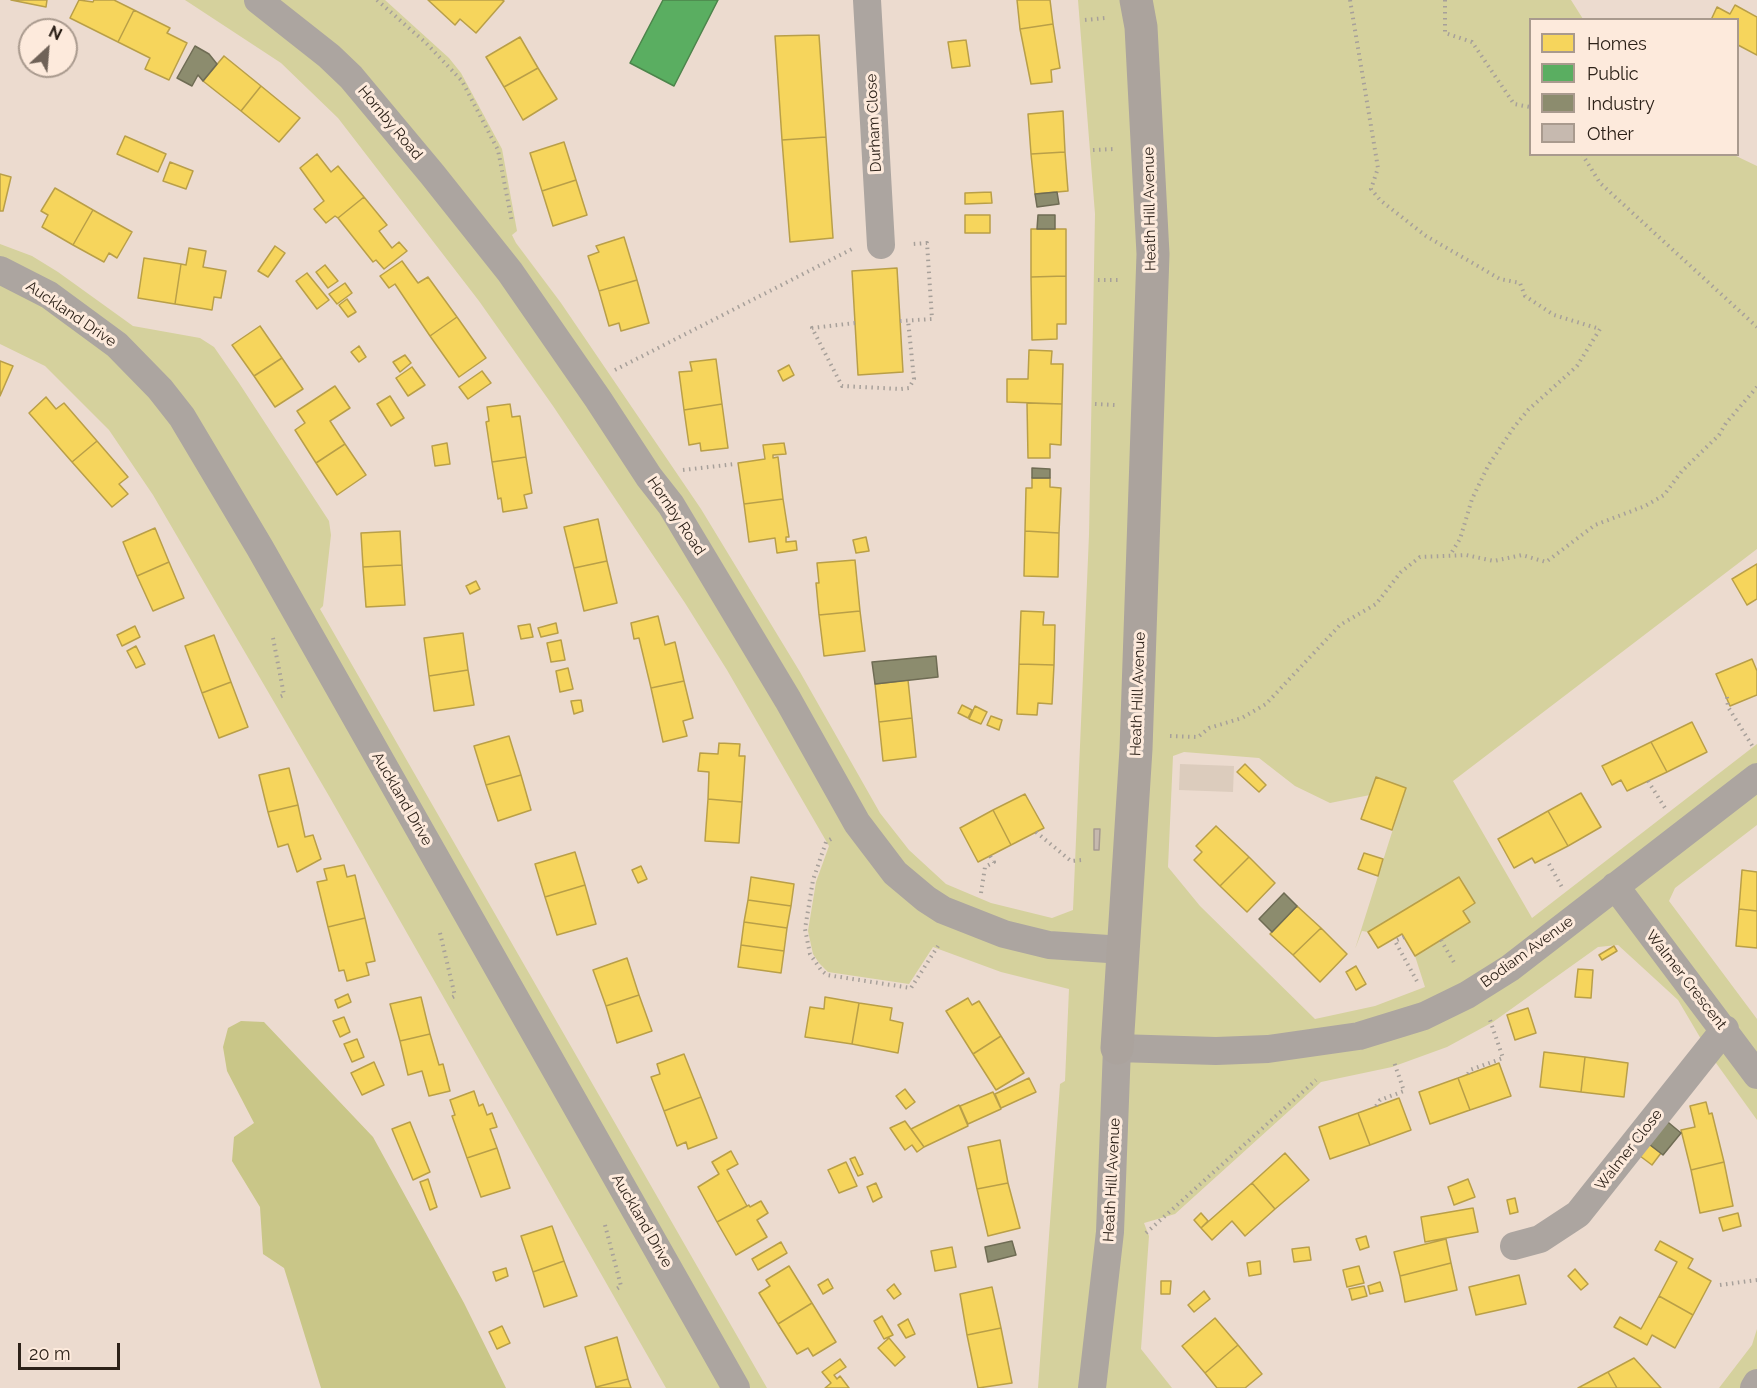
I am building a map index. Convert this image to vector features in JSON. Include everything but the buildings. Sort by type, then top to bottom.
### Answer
[{"type":"street","name":"Hornby Road","points":[[258,0],[329,56],[393,125],[510,272],[703,555],[854,818],[895,873],[926,899],[944,910],[1004,934],[1049,945],[1123,950]]},
{"type":"street","name":"Durham Close","points":[[867,0],[881,245]]},
{"type":"street","name":"Heath Hill Avenue","points":[[1092,1388],[1110,1232],[1117,1048],[1136,734],[1153,254],[1141,27],[1136,0]]},
{"type":"street","name":"Auckland Drive","points":[[0,270],[49,295],[117,345],[160,389],[182,417],[260,548],[736,1388]]},
{"type":"street","name":"Bodiam Avenue","points":[[1117,1048],[1216,1051],[1268,1049],[1330,1042],[1396,1026],[1424,1016],[1484,985],[1757,777]]},
{"type":"street","name":"Walmer Crescent","points":[[1615,886],[1725,1029],[1757,1075]]},
{"type":"street","name":"Walmer Close","points":[[1514,1246],[1540,1239],[1578,1214],[1725,1029]]},
{"type":"street","points":[[1754,1388],[1757,1383]]},
{"type":"path","points":[[377,0],[426,43],[462,81],[498,150],[513,227]]},
{"type":"path","points":[[1350,0],[1378,168],[1371,189],[1380,200],[1426,236],[1500,279],[1520,283],[1525,296],[1554,315],[1600,329],[1577,366],[1514,427],[1488,466],[1472,499],[1461,539],[1449,556]]},
{"type":"path","points":[[1445,0],[1445,33],[1472,42],[1514,104],[1529,107]]},
{"type":"path","points":[[1583,156],[1600,183],[1757,327]]},
{"type":"path","points":[[589,385],[848,250],[881,245],[927,243],[932,319],[900,321]]},
{"type":"path","points":[[855,323],[812,328],[842,386],[901,389],[909,388],[914,379],[908,320]]},
{"type":"path","points":[[1136,734],[1198,737],[1209,728],[1242,718],[1266,704],[1340,625],[1376,604],[1407,567],[1420,557],[1466,555],[1494,561],[1521,555],[1546,562],[1595,525],[1645,506],[1664,495],[1682,471],[1719,435],[1726,423],[1757,387]]},
{"type":"path","points":[[676,471],[735,464]]},
{"type":"path","points":[[271,629],[284,695],[277,698]]},
{"type":"path","points":[[1727,698],[1728,707],[1757,752]]},
{"type":"path","points":[[1648,781],[1666,809]]},
{"type":"path","points":[[1036,832],[1071,861],[1082,860]]},
{"type":"path","points":[[831,838],[825,842],[813,880],[805,929],[810,954],[826,975],[911,988],[938,945]]},
{"type":"path","points":[[980,896],[985,867],[994,862],[990,856]]},
{"type":"path","points":[[1549,864],[1567,898]]},
{"type":"path","points":[[439,929],[455,996],[449,999]]},
{"type":"path","points":[[1404,937],[1395,941],[1424,994]]},
{"type":"path","points":[[1441,940],[1461,974]]},
{"type":"path","points":[[1468,1074],[1470,1070],[1503,1058],[1490,1020]]},
{"type":"path","points":[[1376,1106],[1380,1100],[1404,1091],[1394,1062]]},
{"type":"path","points":[[1146,1233],[1316,1080]]},
{"type":"path","points":[[603,1217],[621,1286],[615,1290]]},
{"type":"path","points":[[1720,1285],[1757,1280]]},
{"type":"shaded area","points":[[185,0],[385,0],[449,58],[461,73],[502,149],[517,231],[512,235],[516,243],[561,303],[701,509],[800,672],[880,813],[909,850],[946,884],[991,903],[1052,918],[1073,910],[1089,535],[1095,214],[1078,0],[1571,0],[1582,18],[1529,18],[1529,156],[1736,156],[1757,166],[1757,549],[1453,781],[1532,918],[1757,744],[1757,825],[1675,888],[1669,901],[1757,1019],[1757,1120],[1711,1056],[1678,1000],[1618,945],[1598,947],[1493,1022],[1447,1047],[1392,1067],[1321,1082],[1175,1214],[1144,1223],[1149,1236],[1141,1349],[1172,1388],[1038,1388],[1060,1084],[1065,1081],[1069,989],[1001,972],[933,947],[909,984],[828,972],[819,963],[813,954],[808,931],[816,882],[829,846],[727,670],[685,603],[553,406],[479,301],[338,118],[281,63]],"holes":[[[1184,752],[1259,758],[1295,786],[1330,803],[1370,795],[1376,777],[1406,788],[1355,949],[1362,931],[1368,932],[1460,877],[1475,903],[1463,911],[1470,923],[1415,956],[1425,987],[1375,1006],[1315,1019],[1200,906],[1168,867],[1173,756]]]},
{"type":"shaded area","points":[[0,244],[32,256],[58,272],[133,326],[200,338],[214,347],[239,383],[329,521],[331,535],[323,606],[320,609],[767,1388],[666,1388],[329,796],[153,495],[109,430],[45,366],[0,344]]},
{"type":"shaded area","points":[[1180,764],[1234,766],[1233,792],[1179,790]]},
{"type":"shaded area","points":[[241,1021],[264,1022],[373,1137],[464,1303],[506,1388],[321,1388],[284,1268],[263,1254],[260,1207],[232,1161],[234,1137],[254,1123],[227,1071],[223,1047],[228,1028]]},
{"type":"shaded area","points":[[1757,1329],[1757,1388],[1719,1388],[1752,1345]]}]
